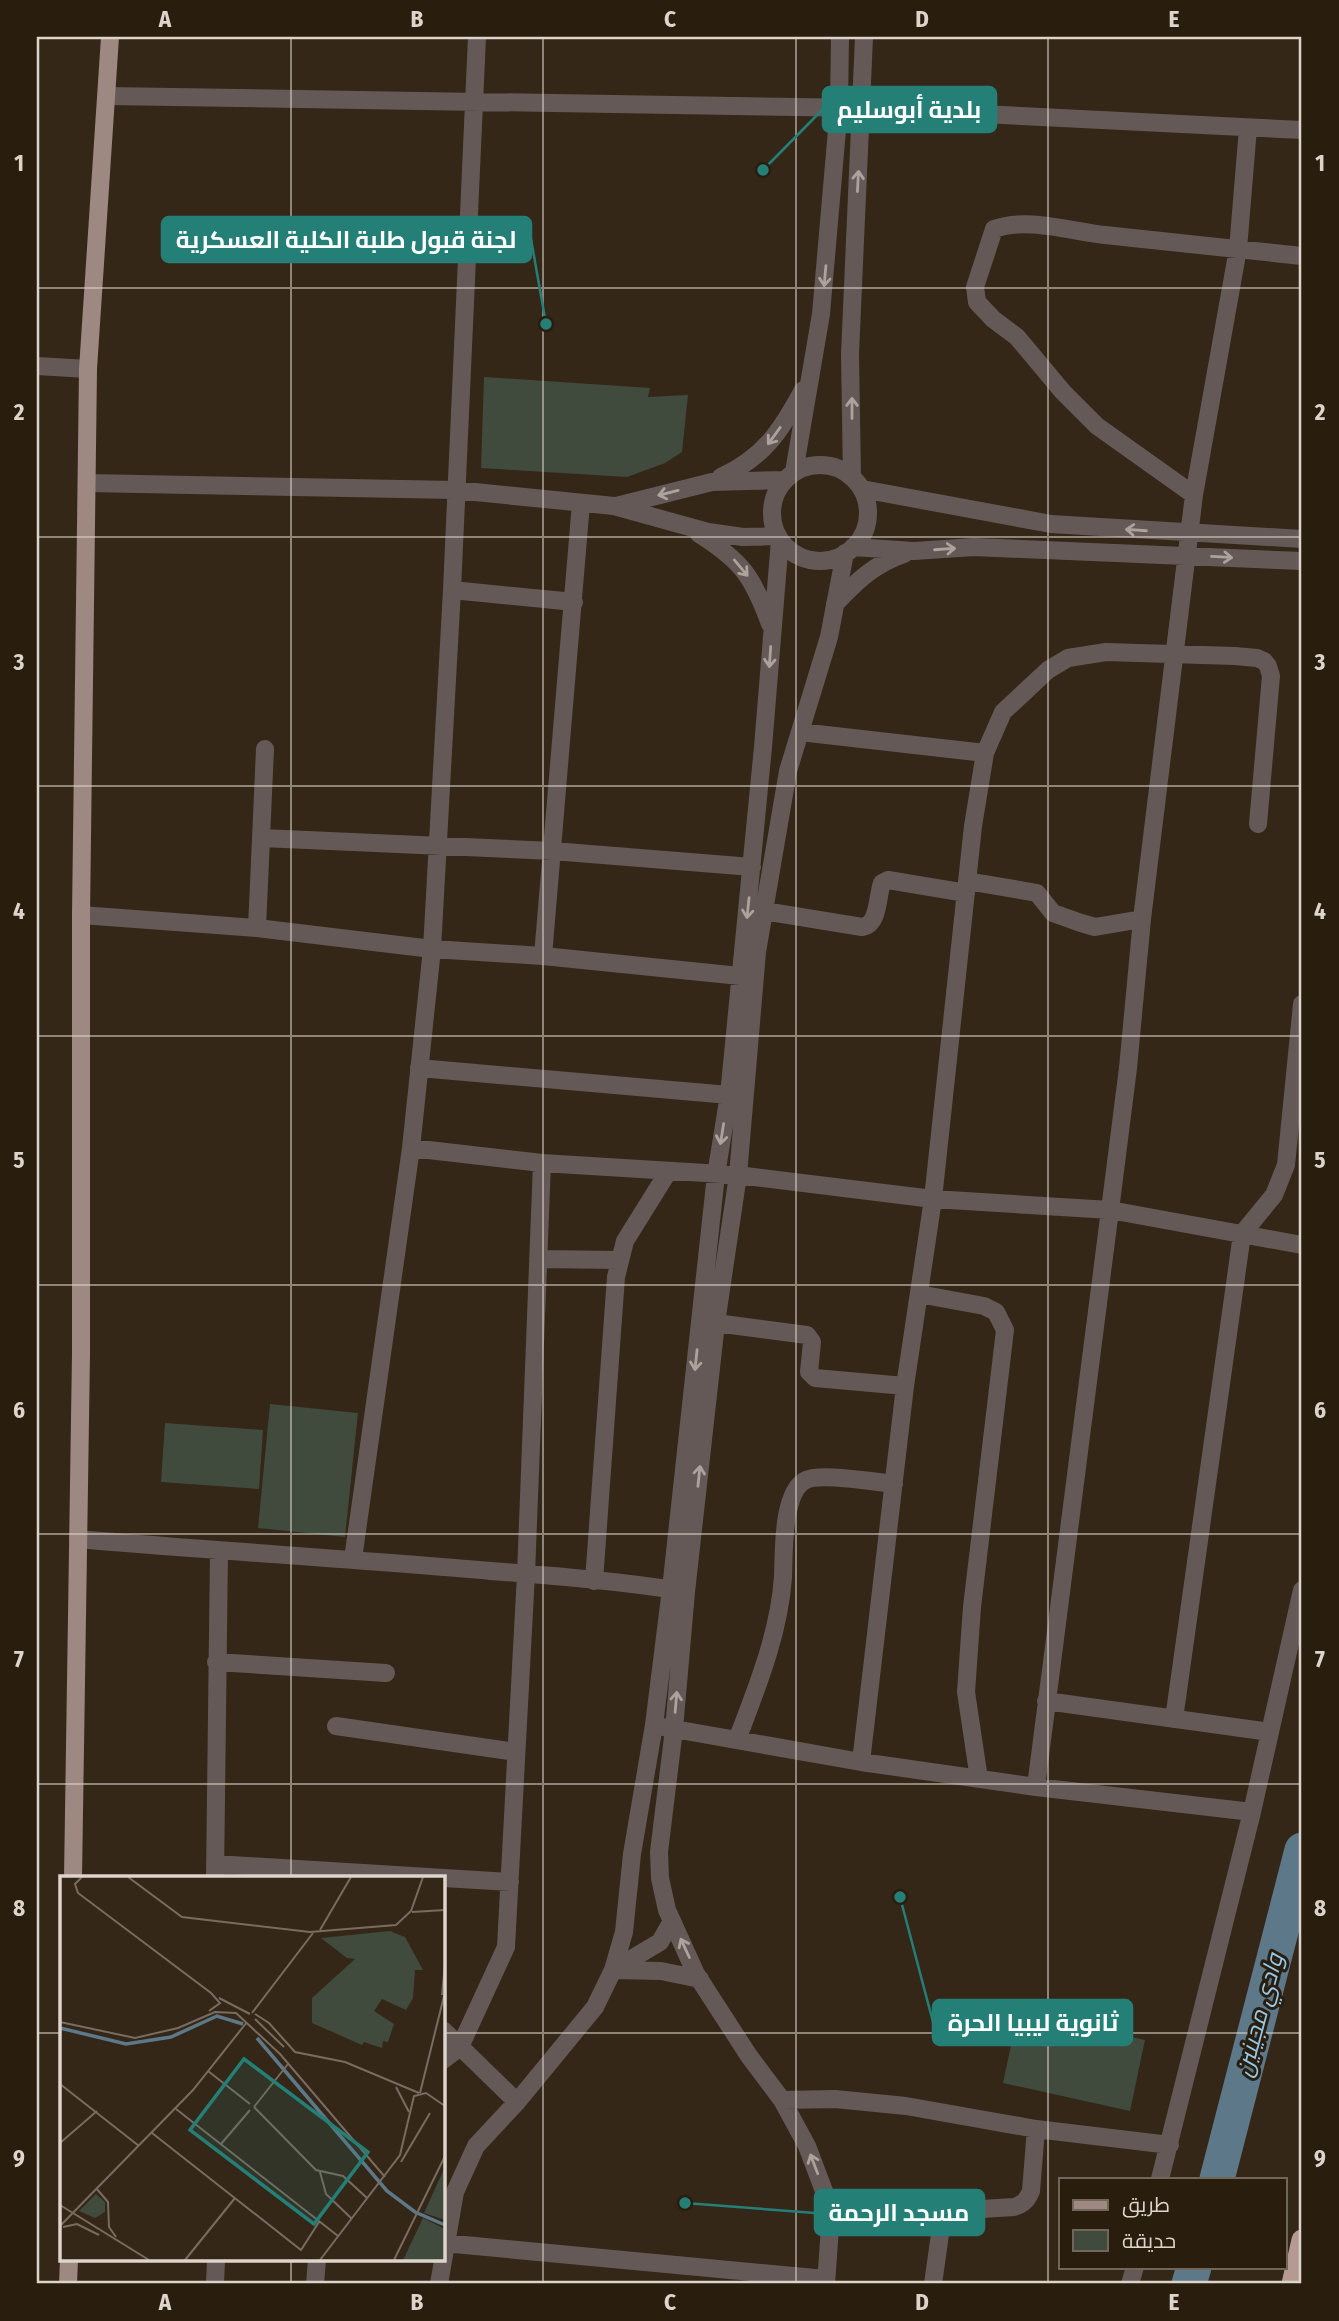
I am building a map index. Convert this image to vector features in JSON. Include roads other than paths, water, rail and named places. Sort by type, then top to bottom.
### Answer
[{"type":"highway","points":[[1292,2284],[1302,2241]]},
{"type":"main road","points":[[73,1876],[81,1354],[81,915],[88,369],[110,37]]},
{"type":"main road","points":[[68,2284],[69,2262]]},
{"type":"street","points":[[353,1559],[411,1148],[432,949],[452,590],[472,100],[477,37]]},
{"type":"street","points":[[789,476],[821,314],[839,107],[840,37]]},
{"type":"street","points":[[864,37],[850,343],[857,483],[867,504],[867,520],[862,535],[849,550],[832,559],[817,561],[790,551],[779,538],[772,522],[776,492],[789,476],[808,466],[824,464],[839,468],[857,483],[1051,524],[1302,538]]},
{"type":"street","points":[[107,96],[839,107],[1302,130]]},
{"type":"street","points":[[1035,1787],[1128,1068],[1142,919],[1194,495],[1238,249],[1248,128]]},
{"type":"street","points":[[1194,495],[1097,426],[1063,392],[1017,337],[993,319],[977,302],[975,287],[993,229],[1010,223],[1030,224],[1102,235],[1302,256]]},
{"type":"street","points":[[37,366],[88,369]]},
{"type":"street","points":[[712,482],[737,469],[768,445],[810,378]]},
{"type":"street","points":[[614,506],[712,482],[789,476]]},
{"type":"street","points":[[86,484],[455,490],[614,506],[687,526],[743,537],[779,538]]},
{"type":"street","points":[[543,957],[581,503]]},
{"type":"street","points":[[687,526],[719,546],[738,562],[757,588],[772,629]]},
{"type":"street","points":[[779,538],[752,867],[748,976],[738,1175],[679,1590],[632,1854],[624,1932],[613,1970],[595,2007],[517,2102],[476,2146],[455,2192],[444,2243],[826,2281],[830,2227],[824,2191],[807,2146],[782,2100],[700,1979],[667,1910],[660,1878],[659,1852],[674,1729],[679,1590],[716,1175],[748,976],[764,911],[788,772],[829,637],[849,550]]},
{"type":"street","points":[[849,550],[914,551],[974,547],[1302,561]]},
{"type":"street","points":[[835,604],[864,575],[886,560],[914,551]]},
{"type":"street","points":[[452,590],[574,601]]},
{"type":"street","points":[[862,1762],[905,1386],[933,1199],[967,887],[985,753],[1003,712],[1048,670],[1068,658],[1106,652],[1257,658],[1268,666],[1271,676],[1258,824]]},
{"type":"street","points":[[800,732],[985,753]]},
{"type":"street","points":[[257,928],[265,749]]},
{"type":"street","points":[[262,838],[552,851],[752,867]]},
{"type":"street","points":[[764,911],[869,926],[873,922],[882,883],[888,880],[1037,893],[1054,913],[1096,926],[1142,919]]},
{"type":"street","points":[[81,915],[257,928],[432,949],[748,976]]},
{"type":"street","points":[[1174,1719],[1242,1234],[1274,1195],[1286,1165],[1302,1004]]},
{"type":"street","points":[[419,1068],[729,1095]]},
{"type":"street","points":[[411,1148],[542,1163],[738,1175],[933,1199],[1110,1210],[1302,1245]]},
{"type":"street","points":[[444,2059],[460,2047],[506,1947],[526,1574],[542,1163]]},
{"type":"street","points":[[594,1581],[620,1260],[625,1241],[668,1172]]},
{"type":"street","points":[[538,1259],[620,1260]]},
{"type":"street","points":[[919,1294],[984,1306],[996,1312],[1005,1330],[972,1606],[966,1692],[979,1779]]},
{"type":"street","points":[[716,1323],[807,1335],[812,1342],[809,1372],[815,1378],[905,1386]]},
{"type":"street","points":[[737,1740],[765,1667],[781,1603],[786,1529],[793,1492],[806,1479],[826,1477],[894,1484]]},
{"type":"street","points":[[78,1539],[353,1559],[679,1590]]},
{"type":"street","points":[[219,1551],[215,1871],[349,1876]]},
{"type":"street","points":[[1160,2178],[1252,1812],[1302,1590]]},
{"type":"street","points":[[216,1662],[386,1673]]},
{"type":"street","points":[[1046,1701],[1270,1732]]},
{"type":"street","points":[[654,1725],[862,1762],[1035,1787],[1252,1812]]},
{"type":"street","points":[[336,1726],[516,1752]]},
{"type":"street","points":[[444,1880],[510,1882]]},
{"type":"street","points":[[613,1970],[660,1942],[672,1921]]},
{"type":"street","points":[[613,1970],[661,1971],[700,1979]]},
{"type":"street","points":[[444,2031],[517,2102]]},
{"type":"street","points":[[782,2100],[835,2099],[906,2106],[1036,2129],[1170,2145]]},
{"type":"street","points":[[933,2284],[942,2220],[948,2211],[1014,2207],[1028,2198],[1036,2129]]},
{"type":"street","points":[[215,2284],[216,2262]]},
{"type":"street","points":[[315,2284],[317,2262]]},
{"type":"street","points":[[439,2284],[442,2262]]},
{"type":"waterway","name":"وادي مجينين","points":[[1217,2178],[1302,1850]]},
{"type":"waterway","name":"وادي مجينين","points":[[1189,2284],[1194,2268]]},
{"type":"place","name":"بلدية أبوسليم","points":[[763,170]]},
{"type":"place","name":"لجنة قبول طلبة الكلية العسكرية","points":[[546,324]]},
{"type":"place","name":"ثانوية ليبيا الحرة","points":[[900,1897]]},
{"type":"place","name":"مسجد الرحمة","points":[[685,2203]]}]
